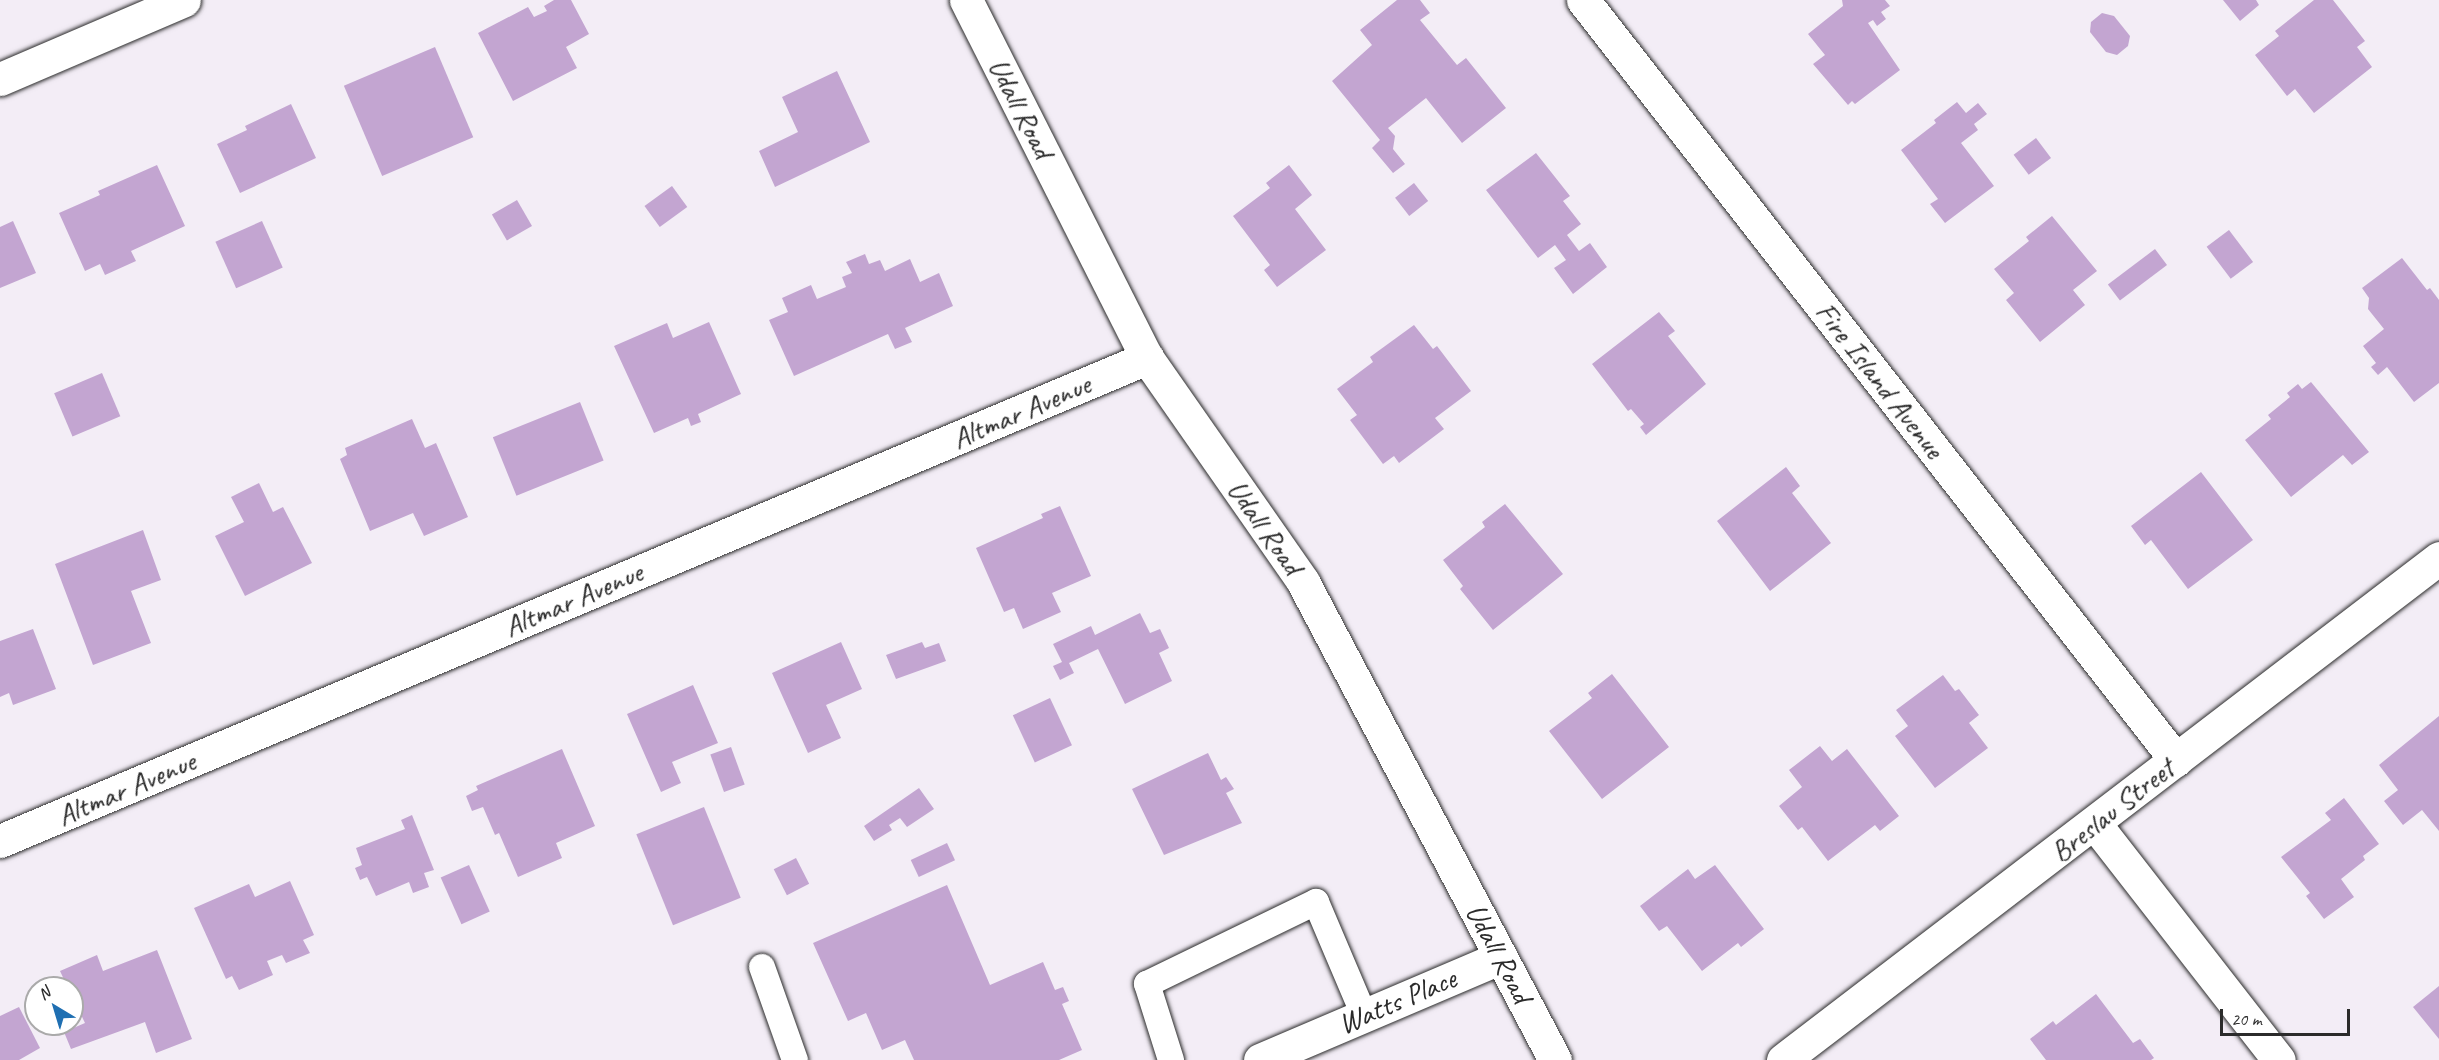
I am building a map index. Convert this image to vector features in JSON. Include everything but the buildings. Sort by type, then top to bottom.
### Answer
[{"type":"street","points":[[0,80],[184,0]]},
{"type":"street","name":"Udall Road","points":[[966,0],[1147,358],[1303,582],[1555,1060]]},
{"type":"street","name":"Fire Island Avenue","points":[[1583,0],[2176,760]]},
{"type":"street","name":"Altmar Avenue","points":[[0,841],[1147,358]]},
{"type":"street","name":"Breslau Street","points":[[1783,1060],[2439,558]]},
{"type":"street","points":[[2094,824],[2279,1060]]},
{"type":"street","name":"Watts Place","points":[[1260,1060],[1501,957]]},
{"type":"lane","points":[[1171,1060],[1147,984],[1316,902],[1364,1015]]},
{"type":"lane","points":[[762,967],[795,1060]]}]
